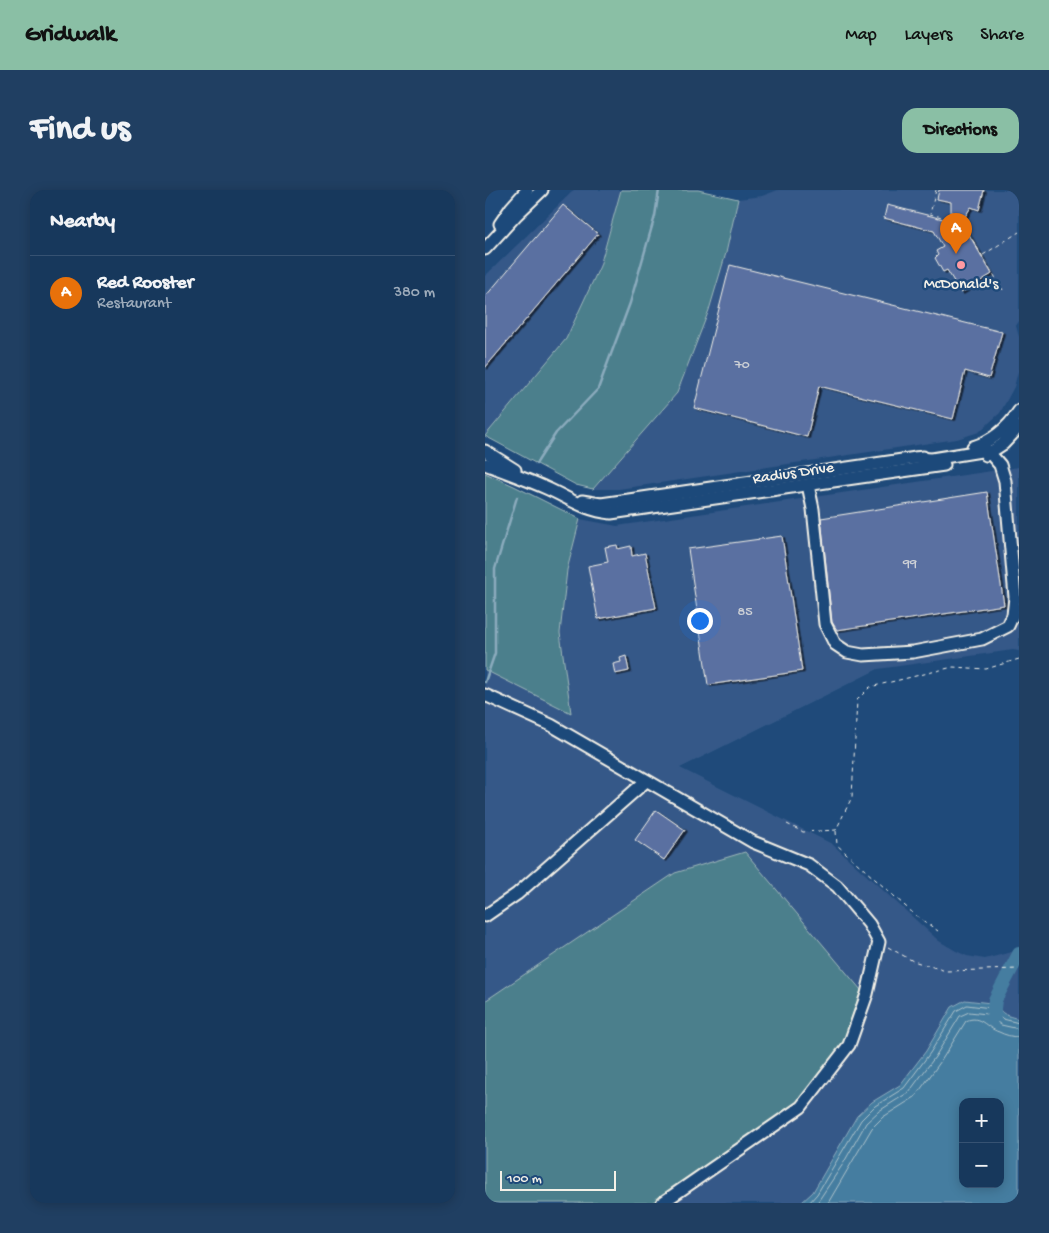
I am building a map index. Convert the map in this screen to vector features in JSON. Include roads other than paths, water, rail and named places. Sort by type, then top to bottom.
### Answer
[{"type":"street","points":[[485,247],[511,208],[527,190]]},
{"type":"street","points":[[485,247],[542,190]]},
{"type":"street","name":"Radius Drive","points":[[564,496],[601,504],[965,450],[978,446],[1001,432],[1015,418],[1019,411]]},
{"type":"street","name":"Radius Drive","points":[[485,464],[564,496],[585,508],[611,513],[965,462],[991,452],[1003,444],[1019,427]]},
{"type":"street","points":[[991,452],[993,442],[1001,432]]},
{"type":"street","points":[[808,485],[813,509],[825,624],[835,644],[847,652],[863,655],[913,652],[983,639],[1008,626],[1013,615],[1015,597],[1005,481],[1001,465],[991,452],[987,450],[946,458],[915,458]]},
{"type":"street","name":"Radius Drive","points":[[485,451],[536,484]]},
{"type":"street","points":[[789,477],[793,482],[798,482],[842,476],[862,477]]},
{"type":"street","points":[[697,491],[723,491],[764,484],[768,485],[771,490]]},
{"type":"street","points":[[485,695],[551,725],[753,842],[809,865],[837,886],[869,924],[879,942],[867,994],[849,1045],[801,1107],[662,1203]]},
{"type":"street","points":[[485,916],[517,894],[646,780]]},
{"type":"water","points":[[965,1000],[991,1003],[995,1000],[999,1009],[1004,1014],[1019,1019],[1019,1203],[801,1203],[813,1192],[857,1116],[872,1102],[900,1085],[926,1051],[952,1007]]},
{"type":"waterway","points":[[536,464],[556,433],[598,389],[630,303],[655,216],[659,190]]},
{"type":"waterway","points":[[485,682],[495,653],[495,569],[517,497]]},
{"type":"waterway","points":[[993,1017],[995,1000],[1019,954]]},
{"type":"place","name":"Red Rooster","points":[[956,254]]},
{"type":"place","name":"McDonald's","points":[[961,265]]}]
